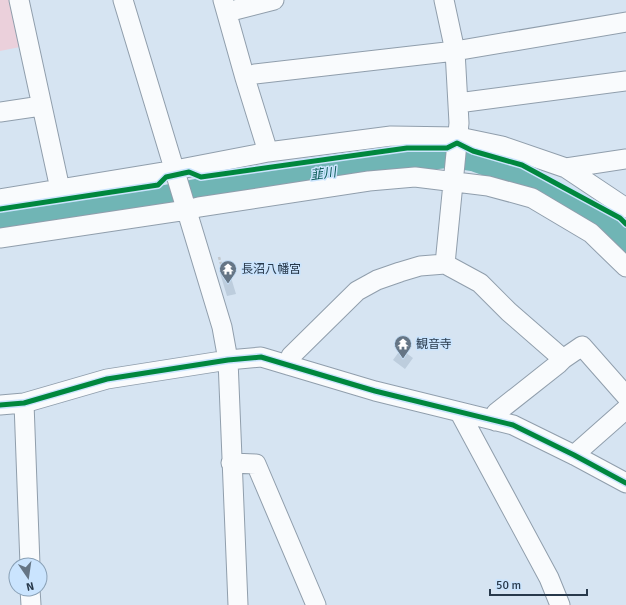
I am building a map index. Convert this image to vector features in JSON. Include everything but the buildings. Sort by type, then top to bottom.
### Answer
[{"type":"street","points":[[20,0],[41,106],[60,189]]},
{"type":"street","points":[[123,0],[222,327],[228,360],[231,464],[238,605]]},
{"type":"street","points":[[268,152],[225,6],[274,0]]},
{"type":"street","points":[[444,0],[455,51],[458,103],[458,141],[445,264]]},
{"type":"street","points":[[245,78],[255,74],[455,51],[626,22]]},
{"type":"street","points":[[458,103],[626,81]]},
{"type":"street","points":[[0,112],[41,106]]},
{"type":"street","points":[[0,199],[60,189],[176,174],[268,152],[391,136],[502,146],[566,168],[626,208]]},
{"type":"street","points":[[566,168],[626,159]]},
{"type":"street","points":[[0,238],[368,181],[415,177],[454,179],[488,186],[532,198],[591,233],[626,267]]},
{"type":"street","points":[[288,365],[291,356],[357,291],[377,280],[400,272],[420,266],[445,264],[480,283],[509,312],[563,359]]},
{"type":"street","points":[[495,421],[496,413],[563,359],[582,346],[626,396]]},
{"type":"street","points":[[0,405],[24,403],[107,379],[261,356],[375,391],[513,425],[626,483]]},
{"type":"street","points":[[24,403],[30,557]]},
{"type":"street","points":[[574,455],[626,409]]},
{"type":"street","points":[[460,413],[549,578],[560,605]]},
{"type":"street","points":[[231,464],[256,464],[316,605]]},
{"type":"shaded area","points":[[0,0],[14,0],[25,46],[0,51]]},
{"type":"waterway","name":"韮川","points":[[0,223],[147,200],[219,186],[449,156],[474,160],[510,173],[587,211],[626,242]]},
{"type":"cycle path","points":[[0,209],[158,185],[166,177],[189,172],[201,177],[407,148],[447,148],[457,143],[473,151],[522,165],[620,218],[626,224]]},
{"type":"cycle path","points":[[0,405],[24,403],[107,379],[228,360],[261,357],[375,391],[513,425],[626,483]]},
{"type":"place","name":"長沼八幡宮","points":[[228,284]]},
{"type":"place","name":"観音寺","points":[[403,359]]}]
